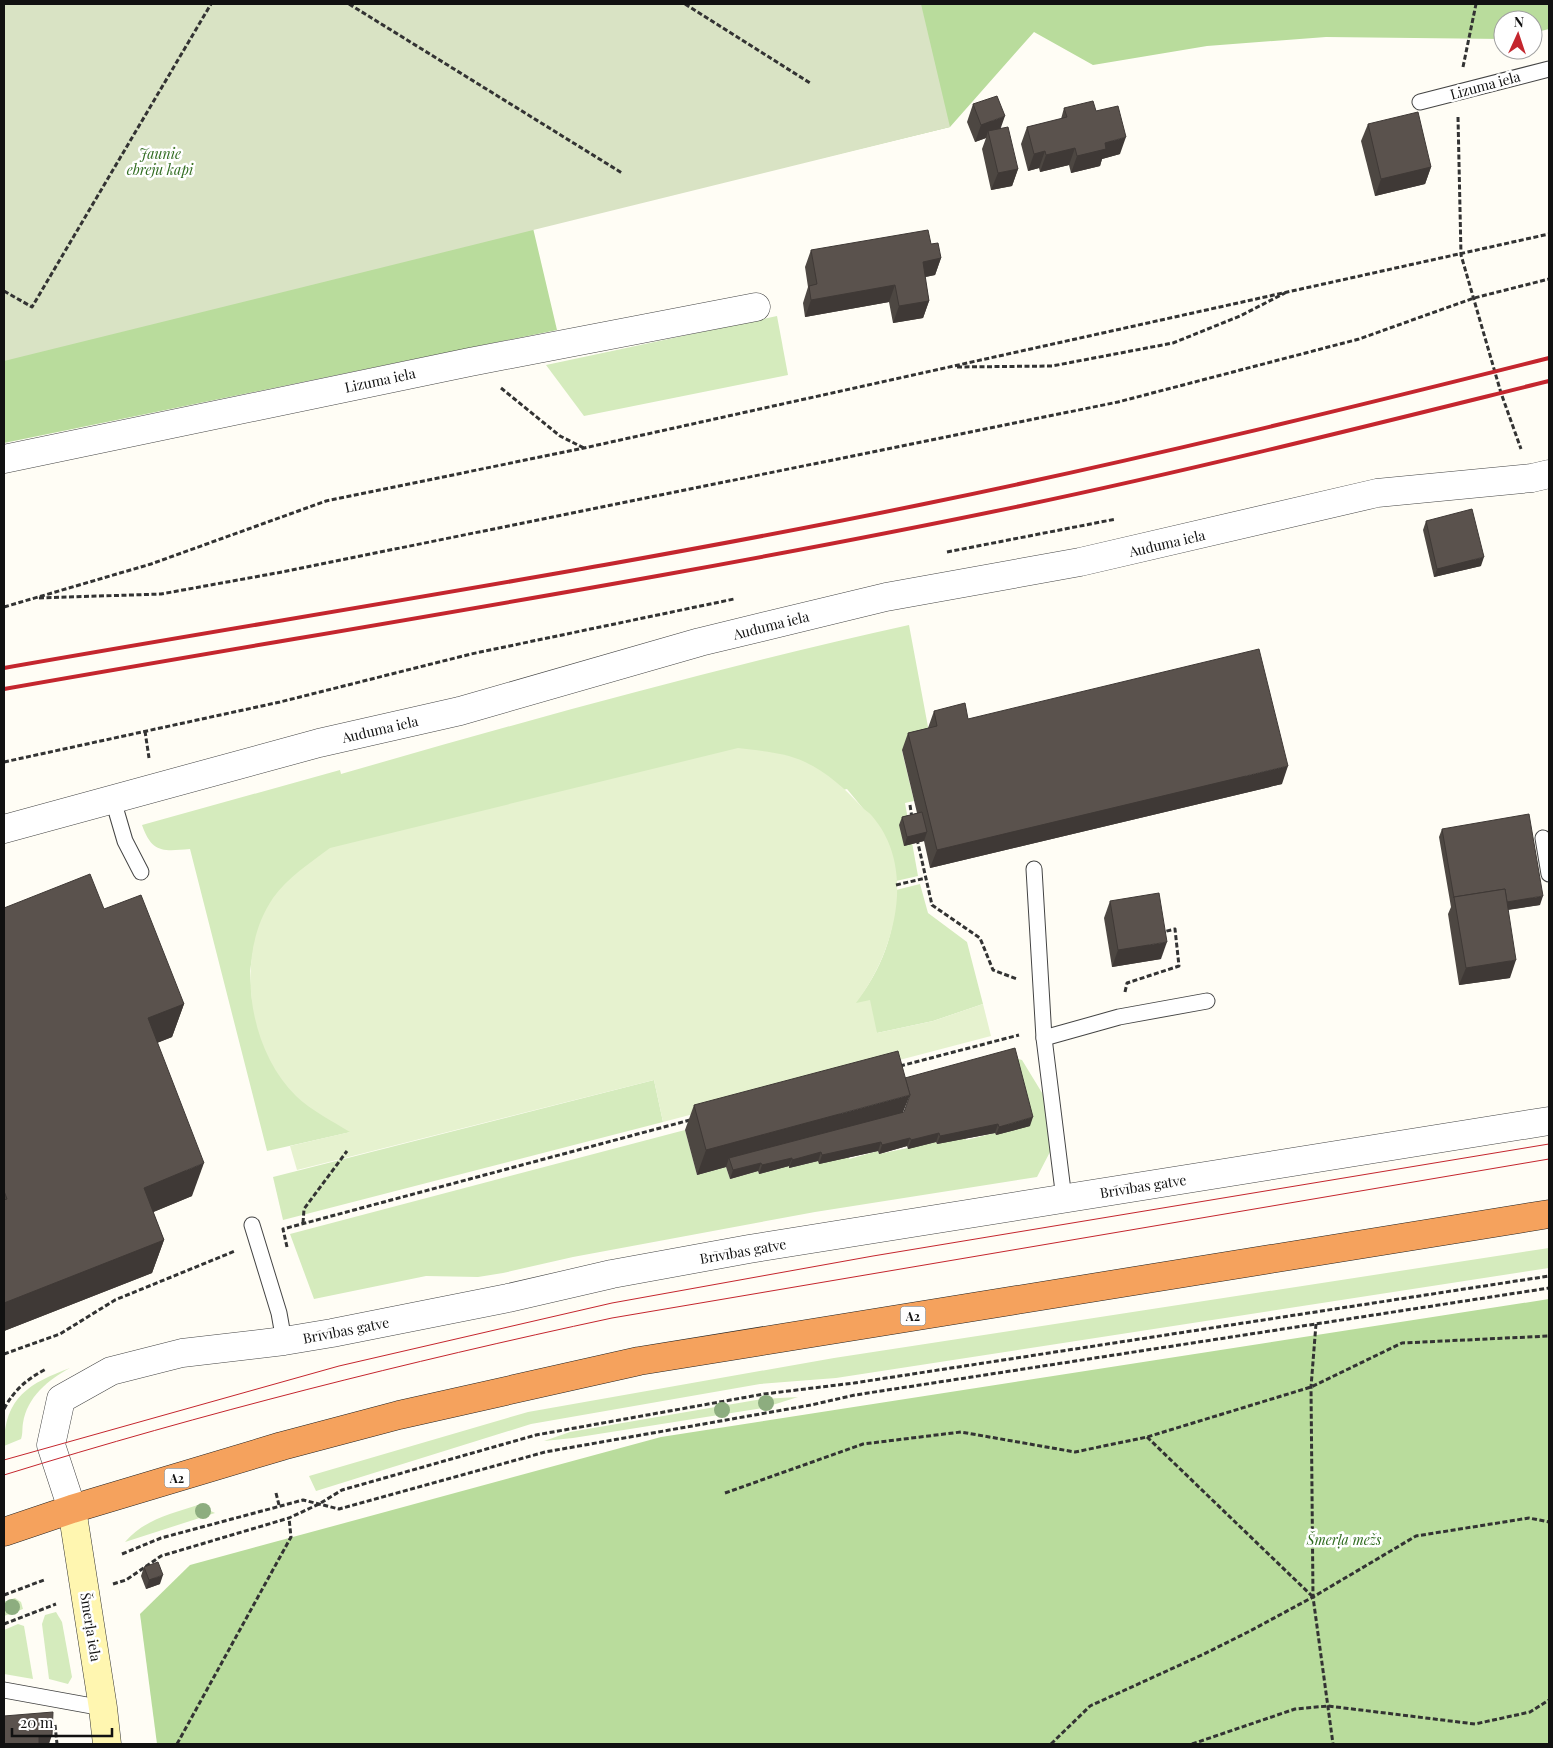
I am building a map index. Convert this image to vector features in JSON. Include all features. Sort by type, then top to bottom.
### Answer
[{"type":"highway","name":"A2","points":[[4,1532],[72,1509],[273,1449],[398,1415],[639,1361],[1549,1214]]},
{"type":"street","name":"Lizuma iela","points":[[4,459],[470,362],[756,307]]},
{"type":"street","name":"Auduma iela","points":[[4,829],[319,743],[460,711],[700,642],[886,597],[1080,562],[1377,493],[1544,481]]},
{"type":"street","name":"Brīvības gatve","points":[[72,1509],[51,1445],[61,1399],[111,1370],[182,1353],[284,1341],[499,1300],[631,1271],[749,1249],[1549,1121]]},
{"type":"street","name":"Šmerļa iela","points":[[72,1509],[107,1744]]},
{"type":"lane","name":"Lizuma iela","points":[[1420,102],[1549,69]]},
{"type":"lane","points":[[113,800],[125,841],[141,872]]},
{"type":"lane","points":[[1543,838],[1549,874]]},
{"type":"lane","points":[[1034,869],[1043,1034],[1064,1199]]},
{"type":"lane","points":[[1043,1034],[1119,1017],[1207,1001]]},
{"type":"lane","points":[[252,1226],[279,1313],[284,1341]]},
{"type":"lane","points":[[4,1690],[103,1708]]},
{"type":"path","points":[[4,291],[32,307],[211,4]]},
{"type":"path","points":[[349,4],[622,173]]},
{"type":"path","points":[[685,4],[810,83]]},
{"type":"path","points":[[1476,4],[1457,93],[1461,255],[1501,393],[1521,452]]},
{"type":"path","points":[[4,607],[151,564],[326,502],[584,448],[1549,234]]},
{"type":"path","points":[[34,598],[161,594],[282,572],[1118,402],[1359,339],[1474,298],[1549,279]]},
{"type":"path","points":[[949,367],[1052,366],[1173,343],[1240,316],[1289,291]]},
{"type":"path","points":[[470,362],[533,416],[560,436],[584,448]]},
{"type":"path","points":[[910,805],[914,824]]},
{"type":"path","points":[[916,832],[932,905],[980,938],[993,970],[1041,988]]},
{"type":"path","points":[[896,885],[926,878]]},
{"type":"path","points":[[1119,1017],[1127,982],[1179,966],[1175,929],[1156,933]]},
{"type":"path","points":[[899,1066],[1043,1034]]},
{"type":"path","points":[[290,1255],[282,1229],[692,1120]]},
{"type":"path","points":[[303,1223],[304,1209],[347,1151]]},
{"type":"path","points":[[4,1354],[60,1334],[115,1300],[204,1262],[257,1244]]},
{"type":"path","points":[[120,1582],[162,1556],[289,1518],[319,1504],[342,1490],[545,1433],[764,1394],[854,1383],[1549,1276]]},
{"type":"path","points":[[122,1554],[162,1538],[279,1505],[303,1500],[339,1509],[545,1452],[811,1405],[855,1394],[1549,1288]]},
{"type":"path","points":[[1316,1324],[1311,1387],[1313,1597],[1333,1744]]},
{"type":"path","points":[[725,1493],[863,1444],[961,1432],[1075,1452],[1146,1436],[1311,1387],[1402,1342],[1549,1336]]},
{"type":"path","points":[[1146,1436],[1313,1597]]},
{"type":"path","points":[[276,1493],[279,1505]]},
{"type":"path","points":[[177,1744],[291,1538],[289,1518]]},
{"type":"path","points":[[1050,1744],[1090,1706],[1204,1654],[1313,1597],[1416,1536],[1529,1518],[1549,1522]]},
{"type":"path","points":[[4,1594],[44,1580]]},
{"type":"path","points":[[4,1624],[52,1606]]},
{"type":"path","points":[[1192,1744],[1295,1709],[1328,1706],[1474,1724],[1530,1712],[1549,1700]]},
{"type":"green space","name":"Jaunie ebreju kapi","points":[[4,4],[1549,4],[1549,29],[1543,30],[1543,10],[1493,10],[1493,39],[1326,37],[1207,46],[1093,65],[1034,32],[950,127],[533,228],[557,330],[4,443]]},
{"type":"green space","name":"Jaunie ebreju kapi","points":[[4,4],[921,4],[950,127],[4,361]]},
{"type":"green space","points":[[777,316],[788,375],[584,416],[546,365]]},
{"type":"green space","points":[[909,625],[931,743],[902,751],[914,801],[905,803],[918,876],[896,881],[890,852],[880,830],[847,789],[254,946],[250,971],[252,1000],[351,1132],[267,1151],[190,849],[160,849],[150,841],[142,825],[340,770],[341,774],[695,676]]},
{"type":"green space","points":[[738,748],[789,756],[813,766],[835,781],[871,815],[886,837],[894,861],[897,886],[896,911],[881,961],[856,1003],[870,1000],[877,1033],[933,1021],[983,1004],[991,1036],[663,1122],[654,1080],[297,1170],[290,1146],[350,1132],[315,1111],[296,1096],[280,1076],[267,1053],[257,1028],[252,1001],[250,973],[253,946],[261,921],[273,898],[285,883],[330,848]]},
{"type":"green space","points":[[920,884],[928,913],[967,942],[983,1004],[933,1021],[877,1033],[855,1003],[880,964],[890,936],[896,890]]},
{"type":"green space","points":[[1012,1057],[1022,1060],[1047,1101],[1051,1150],[1037,1177],[815,1212],[573,1257],[503,1273],[478,1277],[426,1276],[314,1299],[290,1234],[685,1130],[697,1175],[726,1167],[730,1179],[758,1171],[759,1174],[789,1166],[789,1168],[848,1156],[849,1159],[878,1151],[879,1154],[965,1137],[966,1140],[995,1133],[996,1135]]},
{"type":"green space","points":[[654,1080],[663,1122],[283,1220],[273,1177]]},
{"type":"green space","points":[[1549,1248],[1549,1268],[836,1378],[760,1384],[531,1424],[316,1491],[309,1476],[528,1412],[834,1358]]},
{"type":"green space","name":"Šmerļa mežs","points":[[1549,1299],[1549,1744],[157,1744],[140,1614],[190,1565],[661,1437]]},
{"type":"green space","points":[[70,1368],[54,1378],[34,1397],[25,1414],[21,1439],[4,1446],[5,1429],[9,1415],[14,1404],[22,1394],[43,1380]]},
{"type":"green space","points":[[798,1397],[763,1408],[544,1441],[570,1432],[762,1399]]},
{"type":"green space","points":[[198,1505],[215,1513],[125,1542],[133,1534],[150,1523]]},
{"type":"green space","points":[[15,1598],[21,1602],[23,1609],[4,1616],[4,1602]]},
{"type":"green space","points":[[56,1612],[62,1622],[72,1677],[68,1684],[49,1679],[42,1624],[45,1615]]},
{"type":"green space","points":[[18,1624],[24,1626],[33,1679],[4,1674],[4,1630]]},
{"type":"building","points":[[997,96],[1005,116],[981,125],[973,104]]},
{"type":"building","points":[[1093,101],[1096,111],[1118,106],[1126,137],[1105,143],[1106,149],[1077,156],[1075,148],[1046,155],[1045,151],[1034,154],[1027,127],[1067,117],[1064,108]]},
{"type":"building","points":[[1418,112],[1431,167],[1381,179],[1368,124]]},
{"type":"building","points":[[1008,127],[1018,169],[998,173],[988,131]]},
{"type":"building","points":[[928,230],[931,244],[938,243],[941,258],[923,262],[929,301],[899,306],[895,285],[811,300],[809,286],[817,284],[811,250]]},
{"type":"building","points":[[1472,509],[1484,557],[1437,569],[1426,521]]},
{"type":"building","points":[[1259,649],[1288,766],[937,850],[908,733],[937,726],[934,711],[965,703],[968,719]]},
{"type":"building","points":[[922,812],[927,832],[907,837],[902,817]]},
{"type":"building","points":[[1529,814],[1543,896],[1507,902],[1505,889],[1454,898],[1442,829]]},
{"type":"building","points":[[90,874],[104,909],[141,895],[184,1004],[148,1018],[204,1163],[144,1188],[164,1240],[4,1303],[4,1200],[7,1199],[4,1191],[4,908]]},
{"type":"building","points":[[1505,889],[1516,960],[1466,968],[1454,897]]},
{"type":"building","points":[[1159,893],[1167,942],[1118,950],[1110,901]]},
{"type":"building","points":[[1015,1048],[1033,1117],[999,1127],[998,1124],[940,1136],[939,1133],[882,1145],[881,1142],[822,1155],[821,1152],[792,1160],[792,1158],[762,1165],[761,1163],[733,1170],[729,1158],[904,1112],[910,1095],[905,1078]]},
{"type":"building","points":[[898,1051],[910,1095],[706,1150],[694,1105]]},
{"type":"building","points":[[158,1562],[163,1575],[149,1580],[144,1567]]},
{"type":"building","points":[[53,1712],[52,1735],[39,1737],[39,1744],[4,1744],[4,1716]]},
{"type":"tram line","points":[[4,1460],[339,1366],[612,1303],[873,1256],[1549,1144]]},
{"type":"tram line","points":[[4,1475],[155,1430],[306,1390],[459,1352],[612,1318],[1549,1159]]},
{"type":"railway","points":[[4,668],[695,549],[924,504],[1238,434],[1549,358]]},
{"type":"railway","points":[[4,689],[643,579],[898,531],[1157,476],[1549,381]]}]
